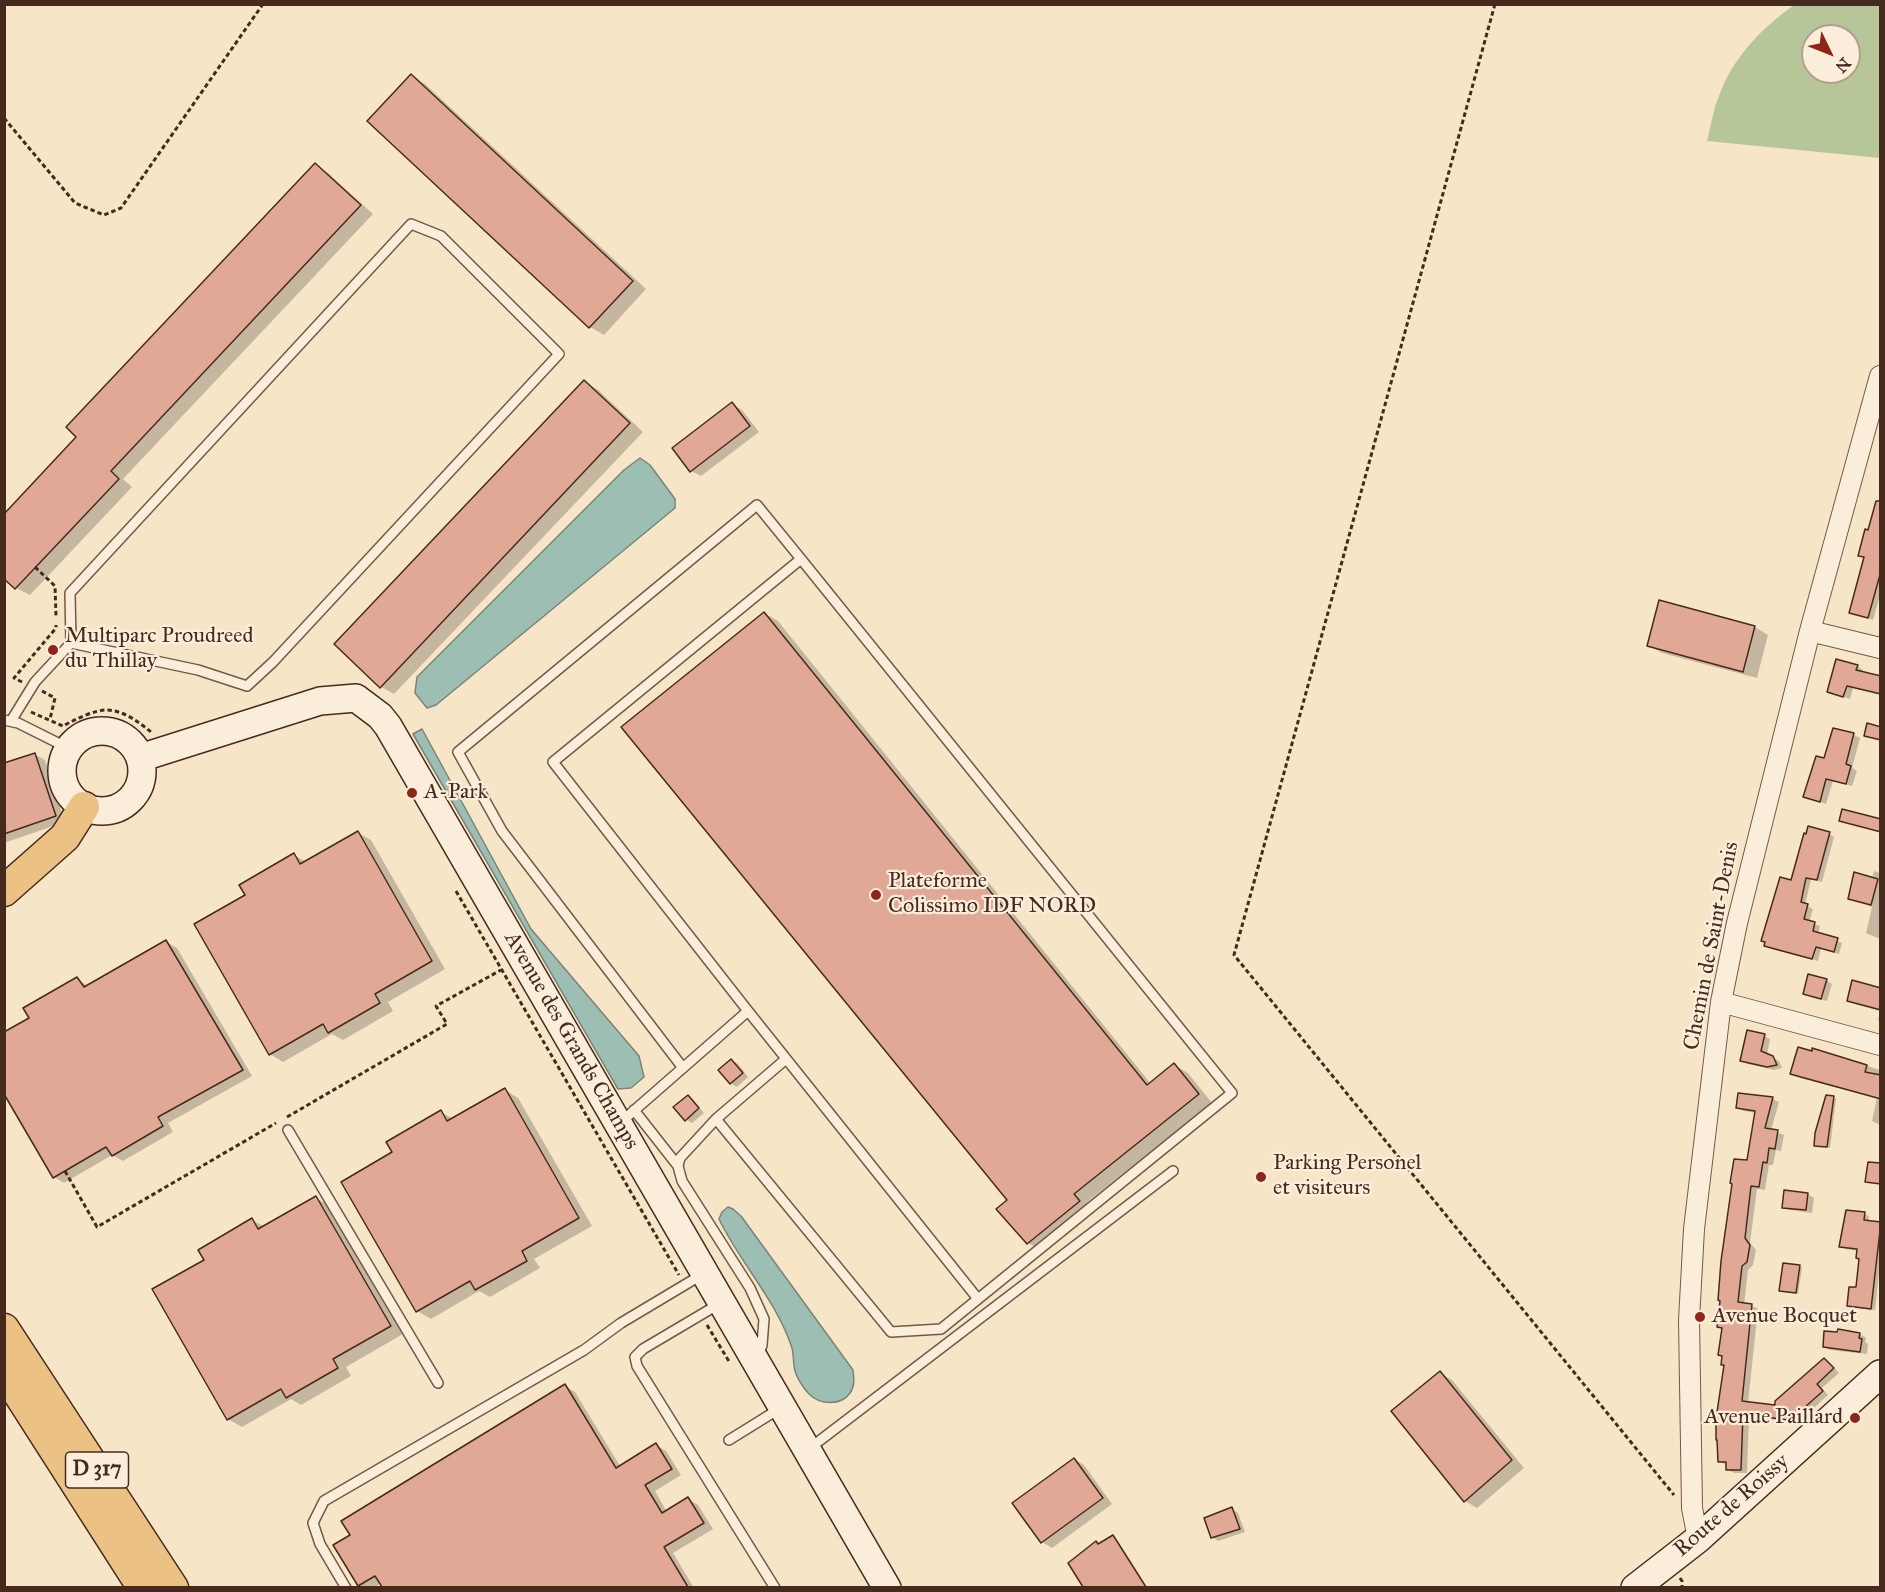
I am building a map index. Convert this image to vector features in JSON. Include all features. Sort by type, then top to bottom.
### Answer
[{"type":"main road","name":"Avenue des Grands Champs","points":[[140,758],[320,701],[356,698],[380,716],[626,1117],[695,1279],[746,1366],[784,1406],[887,1587]]},
{"type":"main road","points":[[93,732],[113,733],[129,742],[140,758],[142,777],[140,786],[129,801],[112,810],[102,811],[84,807],[76,801],[65,786],[63,766],[70,749],[76,741],[93,732]]},
{"type":"main road","points":[[9,882],[65,837],[84,807]]},
{"type":"main road","points":[[4,1308],[9,1317],[10,1351]]},
{"type":"main road","name":"D 317","points":[[10,1351],[143,1587]]},
{"type":"main road","name":"D 317","points":[[10,1351],[173,1587]]},
{"type":"main road","name":"Route de Roissy","points":[[1635,1587],[1696,1530],[1881,1374]]},
{"type":"street","name":"Chemin de Saint-Denis","points":[[1696,1530],[1691,1497],[1689,1331],[1693,1240],[1721,1002],[1737,923],[1810,631],[1881,376]]},
{"type":"street","points":[[1810,631],[1881,648]]},
{"type":"street","points":[[1721,1002],[1881,1045]]},
{"type":"lane","points":[[70,749],[18,723],[8,721],[32,687],[71,644],[70,593],[411,224],[441,236],[559,354],[273,662],[248,686],[198,670],[71,644]]},
{"type":"lane","points":[[682,1068],[502,831],[458,752],[757,505],[1232,1093],[941,1329],[891,1332],[716,1119]]},
{"type":"lane","points":[[801,559],[553,762],[978,1299]]},
{"type":"lane","points":[[678,1166],[626,1117],[748,1011]]},
{"type":"lane","points":[[746,1366],[762,1345],[764,1319],[750,1288],[682,1181],[678,1166],[680,1158],[716,1119],[786,1059]]},
{"type":"lane","points":[[288,1130],[438,1383]]},
{"type":"lane","points":[[808,1449],[1173,1171]]},
{"type":"lane","points":[[345,1587],[320,1544],[312,1523],[324,1501],[584,1350],[621,1323],[695,1279]]},
{"type":"lane","points":[[712,1308],[643,1349],[635,1357],[637,1366],[775,1587]]},
{"type":"lane","points":[[729,1440],[784,1406]]},
{"type":"path","points":[[4,118],[75,203],[104,214],[121,208],[263,4]]},
{"type":"path","points":[[1495,4],[1234,955],[1696,1530]]},
{"type":"path","points":[[35,567],[55,586],[56,628],[14,678],[55,698],[50,719]]},
{"type":"path","points":[[20,706],[63,726],[79,717],[108,710],[135,718],[155,735]]},
{"type":"path","points":[[456,890],[501,970],[695,1279]]},
{"type":"path","points":[[65,1171],[97,1227],[447,1024],[436,1006],[501,970]]},
{"type":"path","points":[[712,1308],[746,1366]]},
{"type":"green space","points":[[1794,5],[1880,5],[1880,158],[1707,141],[1717,101],[1725,82],[1740,56],[1760,34]]},
{"type":"water","points":[[640,458],[650,465],[675,499],[675,508],[436,705],[427,708],[415,693],[417,677],[624,470]]},
{"type":"water","points":[[422,729],[531,929],[639,1056],[644,1077],[631,1088],[618,1089],[413,734]]},
{"type":"water","points":[[728,1207],[741,1216],[853,1370],[853,1388],[846,1397],[836,1402],[824,1402],[809,1394],[801,1383],[795,1371],[792,1348],[777,1314],[719,1219]]},
{"type":"building","points":[[411,74],[633,281],[589,328],[367,121]]},
{"type":"building","points":[[315,163],[361,205],[111,471],[119,479],[15,589],[4,579],[4,514],[76,437],[66,427]]},
{"type":"building","points":[[584,380],[630,423],[380,688],[334,644]]},
{"type":"building","points":[[732,402],[750,426],[690,472],[672,448]]},
{"type":"building","points":[[1876,501],[1881,501],[1881,571],[1868,618],[1849,613],[1864,557],[1858,556]]},
{"type":"building","points":[[1659,600],[1755,626],[1743,672],[1647,646]]},
{"type":"building","name":"Plateforme Colissimo IDF NORD","points":[[764,612],[1147,1085],[1174,1063],[1199,1094],[1074,1194],[1080,1201],[1027,1244],[996,1209],[1007,1200],[621,727]]},
{"type":"building","points":[[1836,659],[1858,665],[1856,670],[1881,676],[1881,694],[1847,686],[1843,697],[1827,692]]},
{"type":"building","points":[[1867,723],[1881,727],[1881,740],[1864,736]]},
{"type":"building","points":[[1833,728],[1854,733],[1846,764],[1851,766],[1846,784],[1826,779],[1820,802],[1803,797],[1816,756],[1824,758]]},
{"type":"building","points":[[35,753],[56,816],[4,834],[4,763]]},
{"type":"building","points":[[1842,809],[1881,819],[1881,832],[1839,821]]},
{"type":"building","points":[[1808,826],[1830,832],[1817,880],[1806,878],[1801,902],[1808,904],[1804,919],[1815,922],[1813,931],[1838,938],[1834,952],[1816,947],[1812,959],[1764,946],[1765,942],[1761,941],[1780,877],[1791,880]]},
{"type":"building","points":[[358,831],[432,961],[375,994],[380,1003],[328,1033],[323,1024],[269,1055],[194,924],[245,895],[239,885],[294,853],[300,864]]},
{"type":"building","points":[[1854,872],[1878,879],[1871,905],[1848,899]]},
{"type":"building","points":[[166,940],[243,1070],[158,1117],[163,1126],[112,1156],[106,1147],[53,1178],[4,1094],[4,1032],[29,1018],[23,1008],[77,977],[84,987]]},
{"type":"building","points":[[1808,974],[1827,979],[1821,999],[1803,994]]},
{"type":"building","points":[[1852,980],[1881,988],[1881,1010],[1847,1001]]},
{"type":"building","points":[[1747,1030],[1765,1034],[1761,1051],[1773,1056],[1777,1065],[1767,1067],[1740,1061]]},
{"type":"building","points":[[1798,1047],[1812,1051],[1812,1048],[1867,1065],[1865,1072],[1881,1075],[1881,1099],[1790,1074]]},
{"type":"building","points":[[731,1059],[743,1073],[730,1084],[718,1070]]},
{"type":"building","points":[[505,1088],[579,1218],[522,1251],[527,1261],[475,1290],[470,1281],[416,1312],[341,1182],[392,1152],[386,1142],[441,1110],[447,1121]]},
{"type":"building","points":[[1738,1093],[1773,1097],[1765,1128],[1778,1130],[1775,1149],[1769,1148],[1767,1163],[1763,1162],[1759,1187],[1751,1186],[1745,1238],[1750,1245],[1747,1262],[1742,1266],[1738,1302],[1752,1304],[1742,1401],[1775,1405],[1775,1401],[1824,1358],[1834,1368],[1817,1384],[1823,1391],[1795,1416],[1795,1421],[1743,1414],[1741,1470],[1726,1470],[1726,1462],[1718,1462],[1716,1440],[1716,1419],[1724,1365],[1721,1365],[1722,1356],[1718,1355],[1722,1328],[1717,1327],[1721,1261],[1734,1159],[1747,1160],[1755,1111],[1736,1108]]},
{"type":"building","points":[[688,1095],[699,1108],[685,1121],[673,1107]]},
{"type":"building","points":[[1826,1095],[1834,1096],[1827,1147],[1814,1146],[1815,1133]]},
{"type":"building","points":[[1868,1162],[1881,1163],[1881,1184],[1865,1182]]},
{"type":"building","points":[[1784,1190],[1808,1193],[1806,1210],[1782,1208]]},
{"type":"building","points":[[316,1196],[391,1326],[333,1359],[338,1368],[286,1398],[281,1389],[227,1420],[152,1289],[204,1260],[198,1250],[252,1218],[258,1229]]},
{"type":"building","points":[[1846,1210],[1865,1212],[1864,1220],[1881,1222],[1871,1309],[1847,1306],[1849,1287],[1856,1287],[1859,1259],[1856,1258],[1857,1249],[1839,1247]]},
{"type":"building","points":[[1783,1263],[1800,1265],[1796,1293],[1779,1291]]},
{"type":"building","points":[[1838,1329],[1860,1333],[1859,1338],[1862,1339],[1860,1352],[1823,1347],[1824,1331],[1837,1332]]},
{"type":"building","points":[[1440,1371],[1512,1460],[1464,1502],[1391,1411]]},
{"type":"building","points":[[565,1384],[616,1468],[656,1443],[672,1469],[645,1485],[662,1513],[688,1497],[704,1523],[664,1547],[688,1587],[382,1587],[375,1576],[358,1586],[333,1545],[350,1535],[341,1521]]},
{"type":"building","points":[[1074,1458],[1103,1498],[1041,1543],[1012,1503]]},
{"type":"building","points":[[1232,1507],[1240,1529],[1211,1538],[1204,1518]]},
{"type":"building","points":[[1113,1535],[1146,1587],[1083,1587],[1068,1563],[1096,1541],[1098,1544]]},
{"type":"place","name":"Multiparc Proudreed du Thillay","points":[[53,650]]},
{"type":"place","name":"A-Park","points":[[412,793]]},
{"type":"place","name":"Plateforme Colissimo IDF NORD","points":[[876,895]]},
{"type":"place","name":"Parking Personel et visiteurs","points":[[1261,1177]]},
{"type":"place","name":"Avenue Bocquet","points":[[1700,1317]]},
{"type":"place","name":"Avenue Paillard","points":[[1855,1418]]}]
